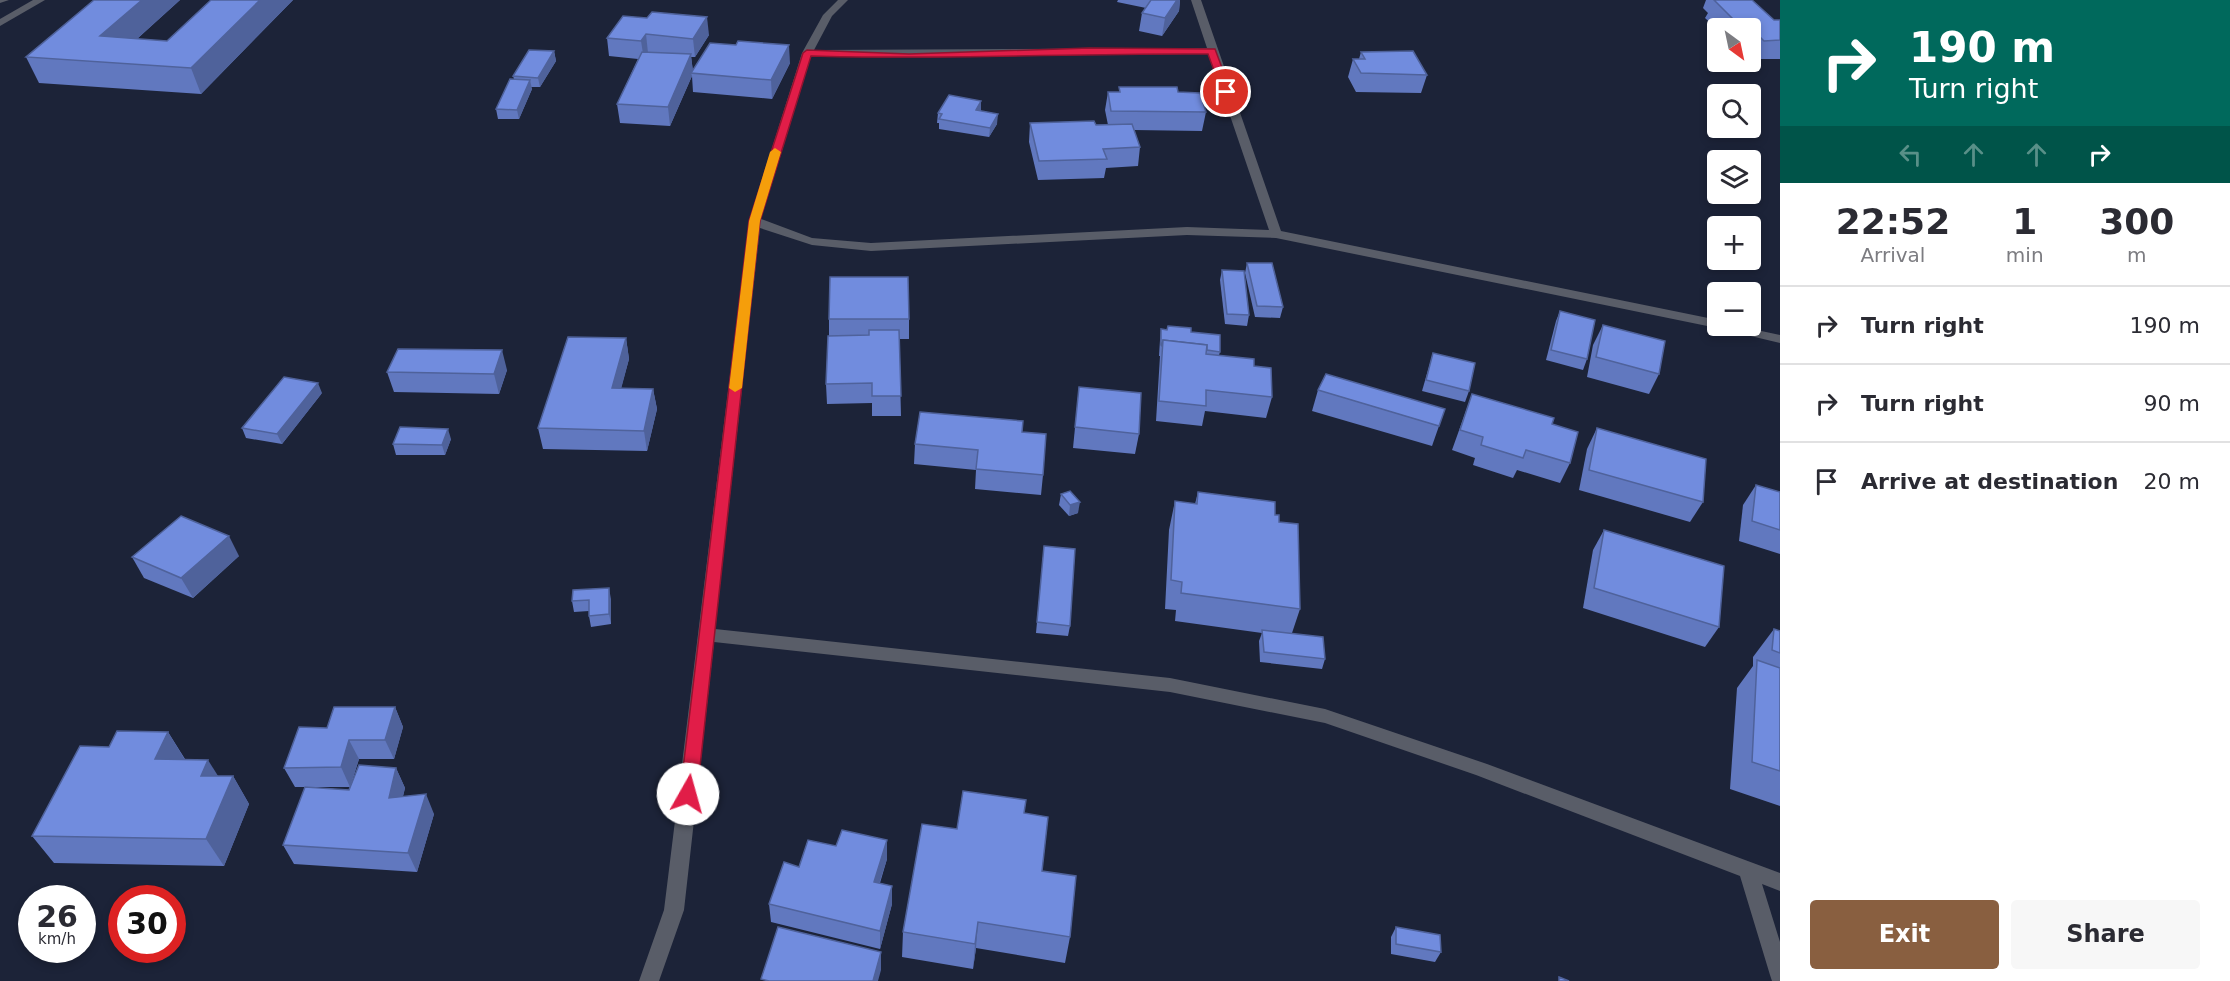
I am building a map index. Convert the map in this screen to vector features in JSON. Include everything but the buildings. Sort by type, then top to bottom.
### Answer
[{"type":"street","points":[[0,23],[40,0]]},
{"type":"street","points":[[649,981],[674,910],[755,221],[807,53],[828,15],[843,0]]},
{"type":"street","points":[[1196,0],[1276,234]]},
{"type":"street","points":[[807,53],[909,56],[1077,51],[1212,51]]},
{"type":"street","points":[[755,221],[787,237],[820,245],[871,247],[1187,231],[1276,234],[1707,322]]},
{"type":"street","points":[[1774,337],[1780,325]]},
{"type":"street","points":[[707,635],[1170,686],[1325,716],[1481,769],[1780,882]]},
{"type":"street","points":[[1748,868],[1780,975]]},
{"type":"slow traffic","points":[[735,388],[755,221],[775,152]]},
{"type":"route","points":[[688,794],[755,221],[807,53],[909,56],[1089,51],[1212,51],[1226,92]]}]
